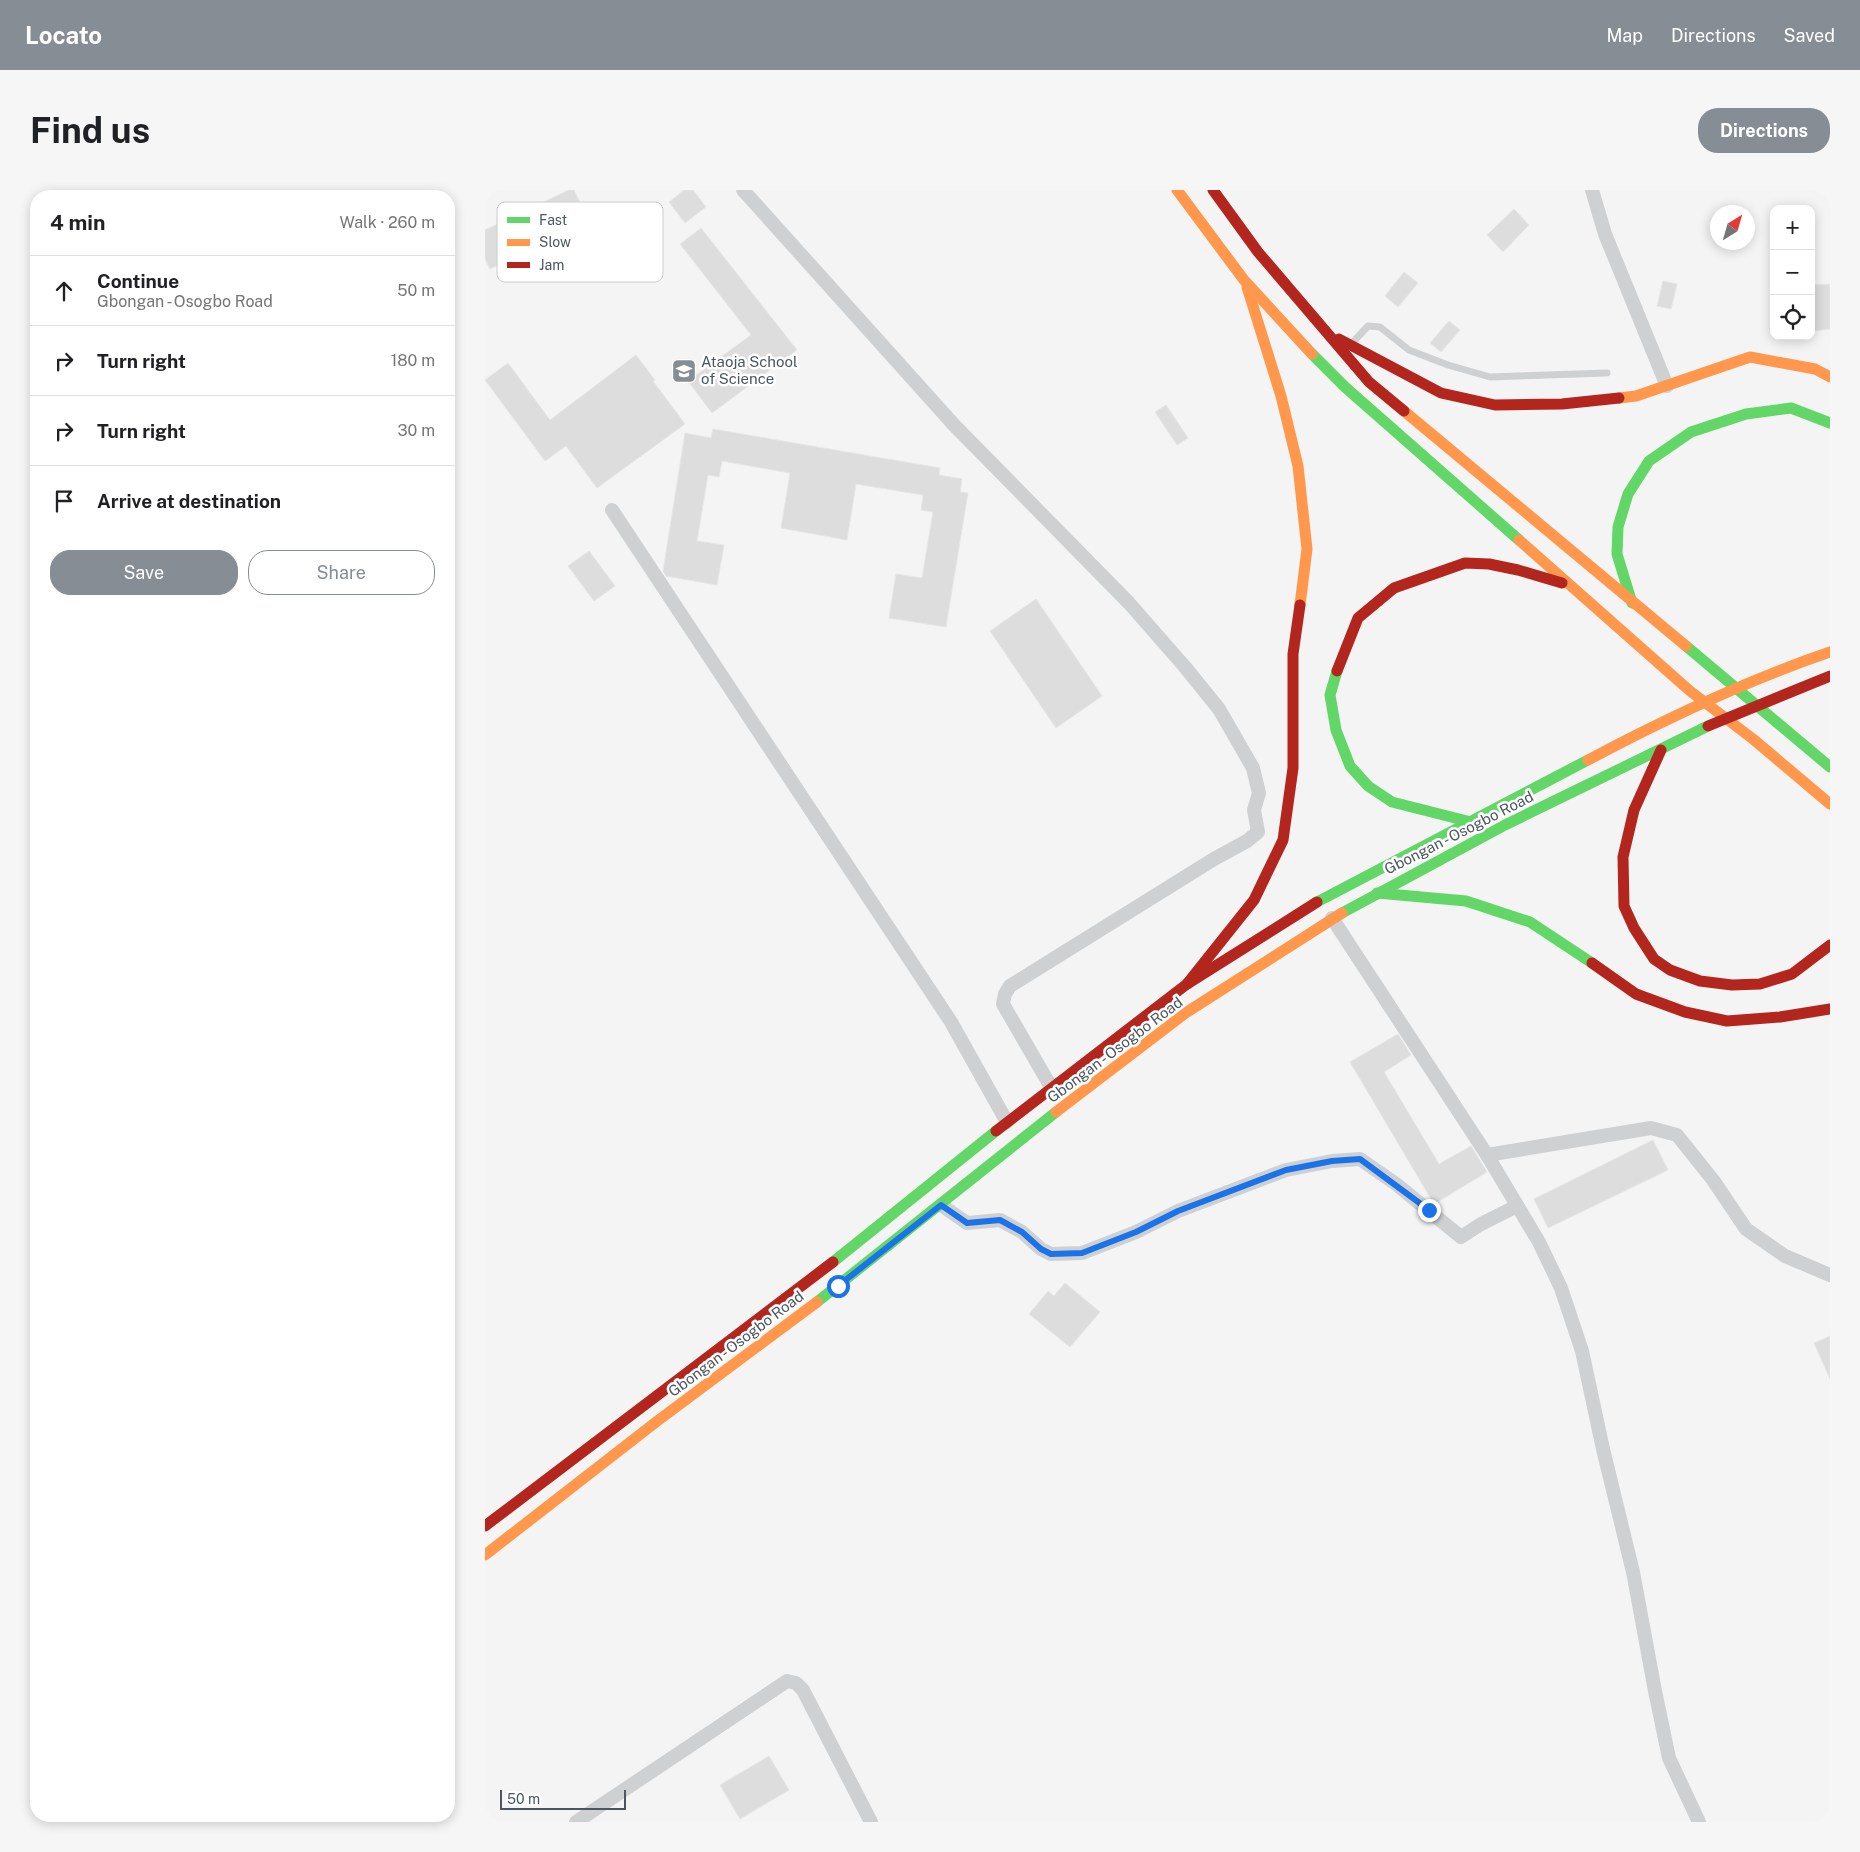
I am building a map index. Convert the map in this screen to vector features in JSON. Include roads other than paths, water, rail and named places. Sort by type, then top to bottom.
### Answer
[{"type":"main road","points":[[1177,190],[1244,280],[1315,358],[1345,387],[1690,691],[1753,739],[1830,804]]},
{"type":"main road","points":[[1219,195],[1258,252],[1369,382],[1830,767]]},
{"type":"main road","points":[[1187,984],[1254,900],[1283,840],[1293,768],[1293,654],[1307,550],[1299,466],[1281,396],[1244,280]]},
{"type":"main road","points":[[1325,331],[1441,393],[1495,405],[1562,404],[1636,396],[1750,357],[1815,369],[1830,376]]},
{"type":"main road","points":[[1632,603],[1617,554],[1618,527],[1627,494],[1649,461],[1691,432],[1746,414],[1791,408],[1830,423]]},
{"type":"main road","points":[[1471,822],[1392,802],[1368,786],[1350,766],[1336,730],[1330,695],[1341,658],[1358,618],[1394,588],[1465,563],[1489,564],[1518,570],[1571,586]]},
{"type":"main road","name":"Gbongan - Osogbo Road","points":[[485,1526],[821,1271],[1051,1087],[1187,984],[1327,896],[1610,748],[1725,694],[1830,652]]},
{"type":"main road","name":"Gbongan - Osogbo Road","points":[[485,1555],[656,1422],[838,1286],[1095,1081],[1187,1012],[1332,918],[1505,825],[1733,715],[1830,676]]},
{"type":"main road","points":[[1661,750],[1634,810],[1623,857],[1624,906],[1634,928],[1654,959],[1670,970],[1700,981],[1732,985],[1760,984],[1792,974],[1830,945]]},
{"type":"main road","points":[[1377,893],[1466,902],[1530,922],[1636,994],[1685,1012],[1727,1021],[1780,1017],[1830,1009]]},
{"type":"street","points":[[743,190],[797,248],[898,365],[954,425],[1129,603],[1219,709],[1253,768],[1259,793],[1254,810],[1259,832],[1010,986],[1005,994],[1003,1004],[1051,1087]]},
{"type":"street","points":[[1592,190],[1605,234],[1667,386]]},
{"type":"street","points":[[1815,369],[1830,363]]},
{"type":"street","points":[[612,510],[951,1022],[1007,1122]]},
{"type":"street","points":[[1332,918],[1487,1155],[1539,1242],[1561,1288],[1583,1351],[1603,1449],[1633,1572],[1669,1758],[1699,1822]]},
{"type":"street","points":[[1487,1155],[1651,1128],[1677,1135],[1713,1180],[1746,1229],[1785,1256],[1830,1275]]},
{"type":"street","points":[[941,1205],[967,1223],[1000,1220],[1022,1232],[1041,1249],[1051,1254],[1082,1253],[1136,1232],[1178,1211],[1286,1170],[1332,1161],[1360,1159],[1396,1184],[1461,1237],[1481,1224],[1517,1206]]},
{"type":"street","points":[[576,1822],[787,1681],[795,1683],[803,1690],[871,1822]]},
{"type":"lane","points":[[1350,345],[1368,326],[1380,327],[1409,350],[1448,365],[1490,377],[1607,373]]},
{"type":"place","name":"Ataoja School of Science","points":[[684,371]]}]
